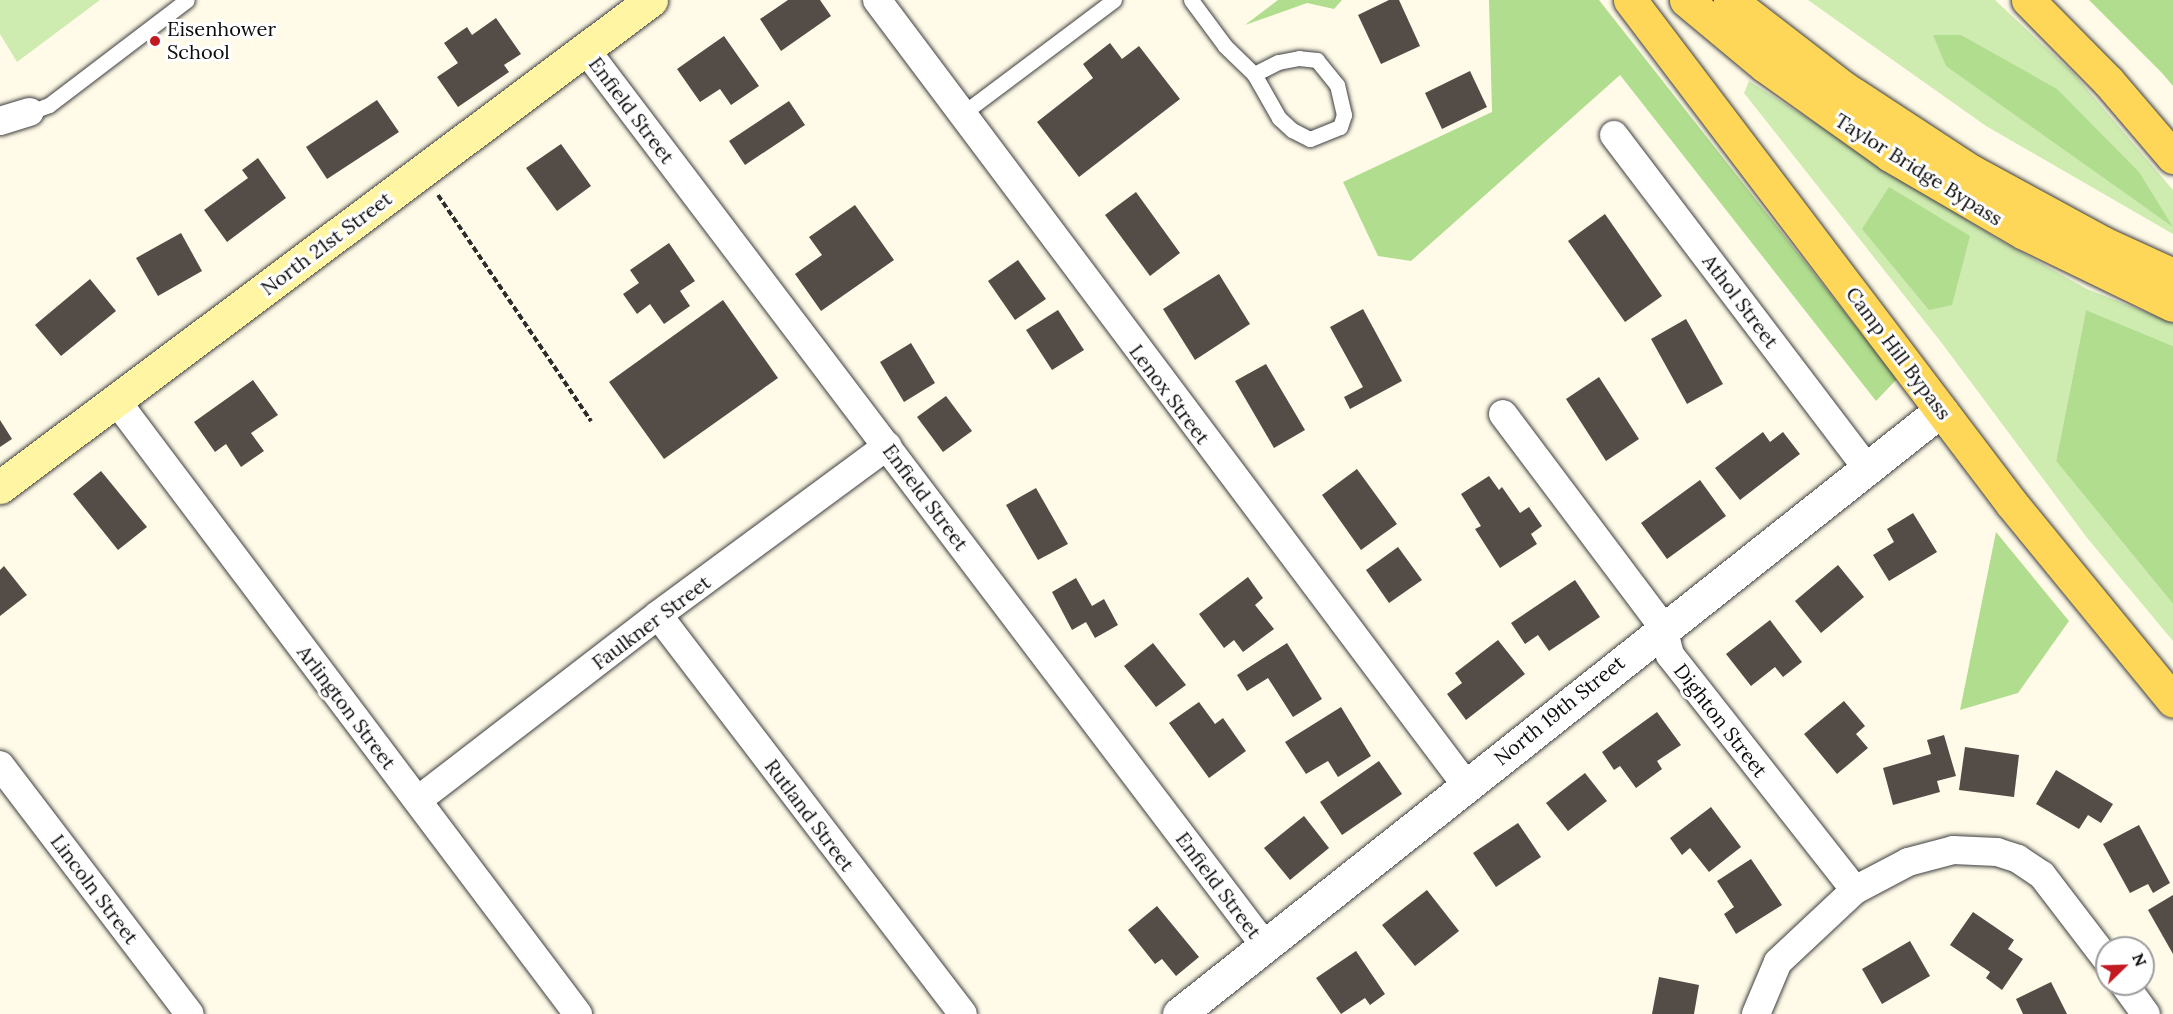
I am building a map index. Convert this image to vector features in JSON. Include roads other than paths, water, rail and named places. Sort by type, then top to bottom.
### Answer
[{"type":"main road","name":"North 21st Street","points":[[0,487],[651,0]]},
{"type":"main road","name":"Camp Hill Bypass","points":[[1630,0],[1941,410],[2085,595],[2173,701]]},
{"type":"main road","name":"Taylor Bridge Bypass","points":[[1686,0],[1764,65],[1890,155],[2024,233],[2173,305]]},
{"type":"main road","points":[[1730,0],[1844,88],[1971,171],[2103,243],[2173,275]]},
{"type":"main road","points":[[2028,0],[2101,73],[2173,157]]},
{"type":"street","name":"Lenox Street","points":[[877,0],[1466,785]]},
{"type":"street","name":"Enfield Street","points":[[586,50],[1265,946]]},
{"type":"street","points":[[0,121],[30,112]]},
{"type":"street","name":"Athol Street","points":[[1614,135],[1867,468]]},
{"type":"street","name":"Arlington Street","points":[[116,399],[579,1014]]},
{"type":"street","name":"North 19th Street","points":[[1179,1014],[1663,627],[1941,410]]},
{"type":"street","name":"Dighton Street","points":[[1503,414],[1663,627],[1670,655],[1855,890]]},
{"type":"street","name":"Faulkner Street","points":[[418,800],[658,615],[887,446]]},
{"type":"street","name":"Rutland Street","points":[[658,615],[963,1014]]},
{"type":"street","name":"Lincoln Street","points":[[0,765],[190,1014]]},
{"type":"street","points":[[1755,1014],[1778,962],[1855,890],[1908,862],[1953,850],[1997,852],[2042,875],[2095,944]]},
{"type":"street","points":[[2133,996],[2146,1014]]},
{"type":"lane","points":[[30,112],[49,105],[187,0]]},
{"type":"lane","points":[[962,114],[1114,0]]},
{"type":"lane","points":[[1200,3],[1225,46],[1254,74],[1279,118],[1292,130],[1310,139],[1340,127],[1344,115],[1337,85],[1317,60],[1299,58],[1254,74]]},
{"type":"place","name":"Eisenhower School","points":[[155,41]]}]
